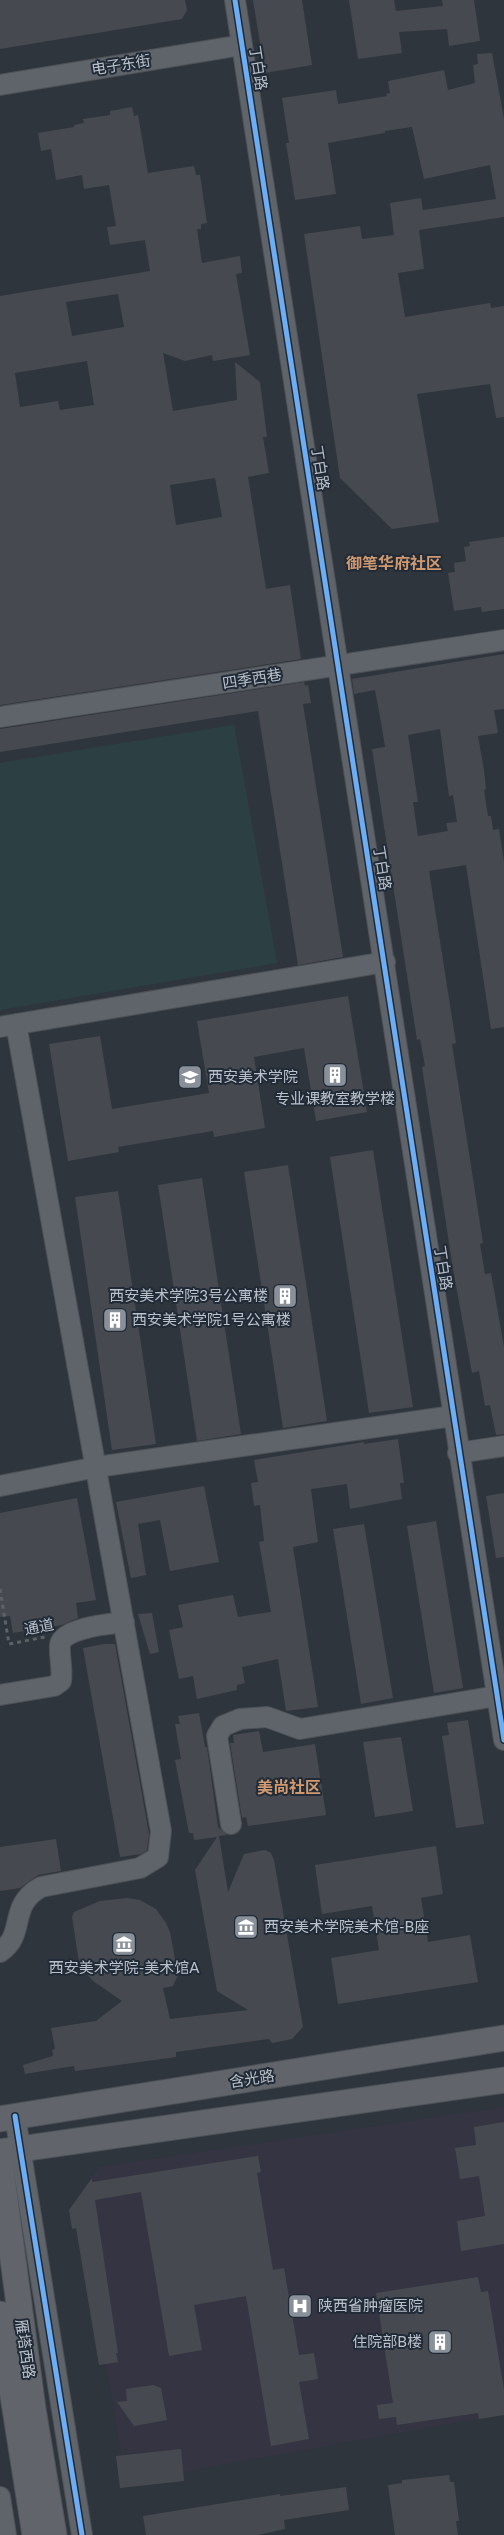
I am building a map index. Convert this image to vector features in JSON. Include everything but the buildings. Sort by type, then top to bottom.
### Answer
[{"type":"main road","name":"含光路","points":[[8,2117],[504,2038]]},
{"type":"main road","points":[[10,2151],[504,2080]]},
{"type":"main road","name":"雁塔西路","points":[[0,2162],[38,2437],[54,2535]]},
{"type":"main road","name":"雁塔西路","points":[[0,2314],[35,2535]]},
{"type":"street","name":"丁白路","points":[[235,0],[385,962],[458,1453],[504,1740]]},
{"type":"street","name":"电子东街","points":[[0,85],[242,45]]},
{"type":"street","name":"四季西巷","points":[[0,717],[504,640]]},
{"type":"street","points":[[0,1952],[11,1944],[15,1935],[18,1912],[28,1894],[41,1887],[140,1868],[158,1857],[161,1831],[97,1467],[8,1026],[385,962]]},
{"type":"street","points":[[0,1486],[97,1467],[453,1416]]},
{"type":"street","points":[[458,1453],[504,1446]]},
{"type":"street","points":[[0,1695],[54,1686],[61,1681],[63,1670],[60,1646],[62,1639],[70,1632],[124,1622]]},
{"type":"street","points":[[231,1824],[217,1736],[223,1726],[240,1719],[267,1718],[300,1729],[497,1696]]},
{"type":"street","points":[[8,2117],[10,2151],[56,2375],[82,2535]]},
{"type":"street","points":[[38,2437],[56,2375]]},
{"type":"street","points":[[0,2497],[6,2535]]},
{"type":"shaded area","name":"陕西省肿瘤医院","points":[[504,2107],[504,2414],[126,2482],[77,2198],[99,2167]]},
{"type":"green space","points":[[234,725],[277,963],[0,1010],[0,763]]},
{"type":"cycle path","points":[[235,0],[504,1740]]},
{"type":"cycle path","points":[[15,2116],[82,2535]]},
{"type":"place","name":"专业课教室教学楼","points":[[335,1075]]},
{"type":"place","name":"西安美术学院","points":[[190,1077]]},
{"type":"place","name":"西安美术学院3号公寓楼","points":[[285,1296]]},
{"type":"place","name":"西安美术学院1号公寓楼","points":[[115,1320]]},
{"type":"place","name":"西安美术学院美术馆-B座","points":[[246,1927]]},
{"type":"place","name":"西安美术学院-美术馆A","points":[[124,1944]]},
{"type":"place","name":"陕西省肿瘤医院","points":[[300,2306]]},
{"type":"place","name":"住院部B楼","points":[[440,2342]]},
{"type":"district","name":"御笔华府社区","points":[[394,563]]},
{"type":"district","name":"美尚社区","points":[[289,1787]]}]
